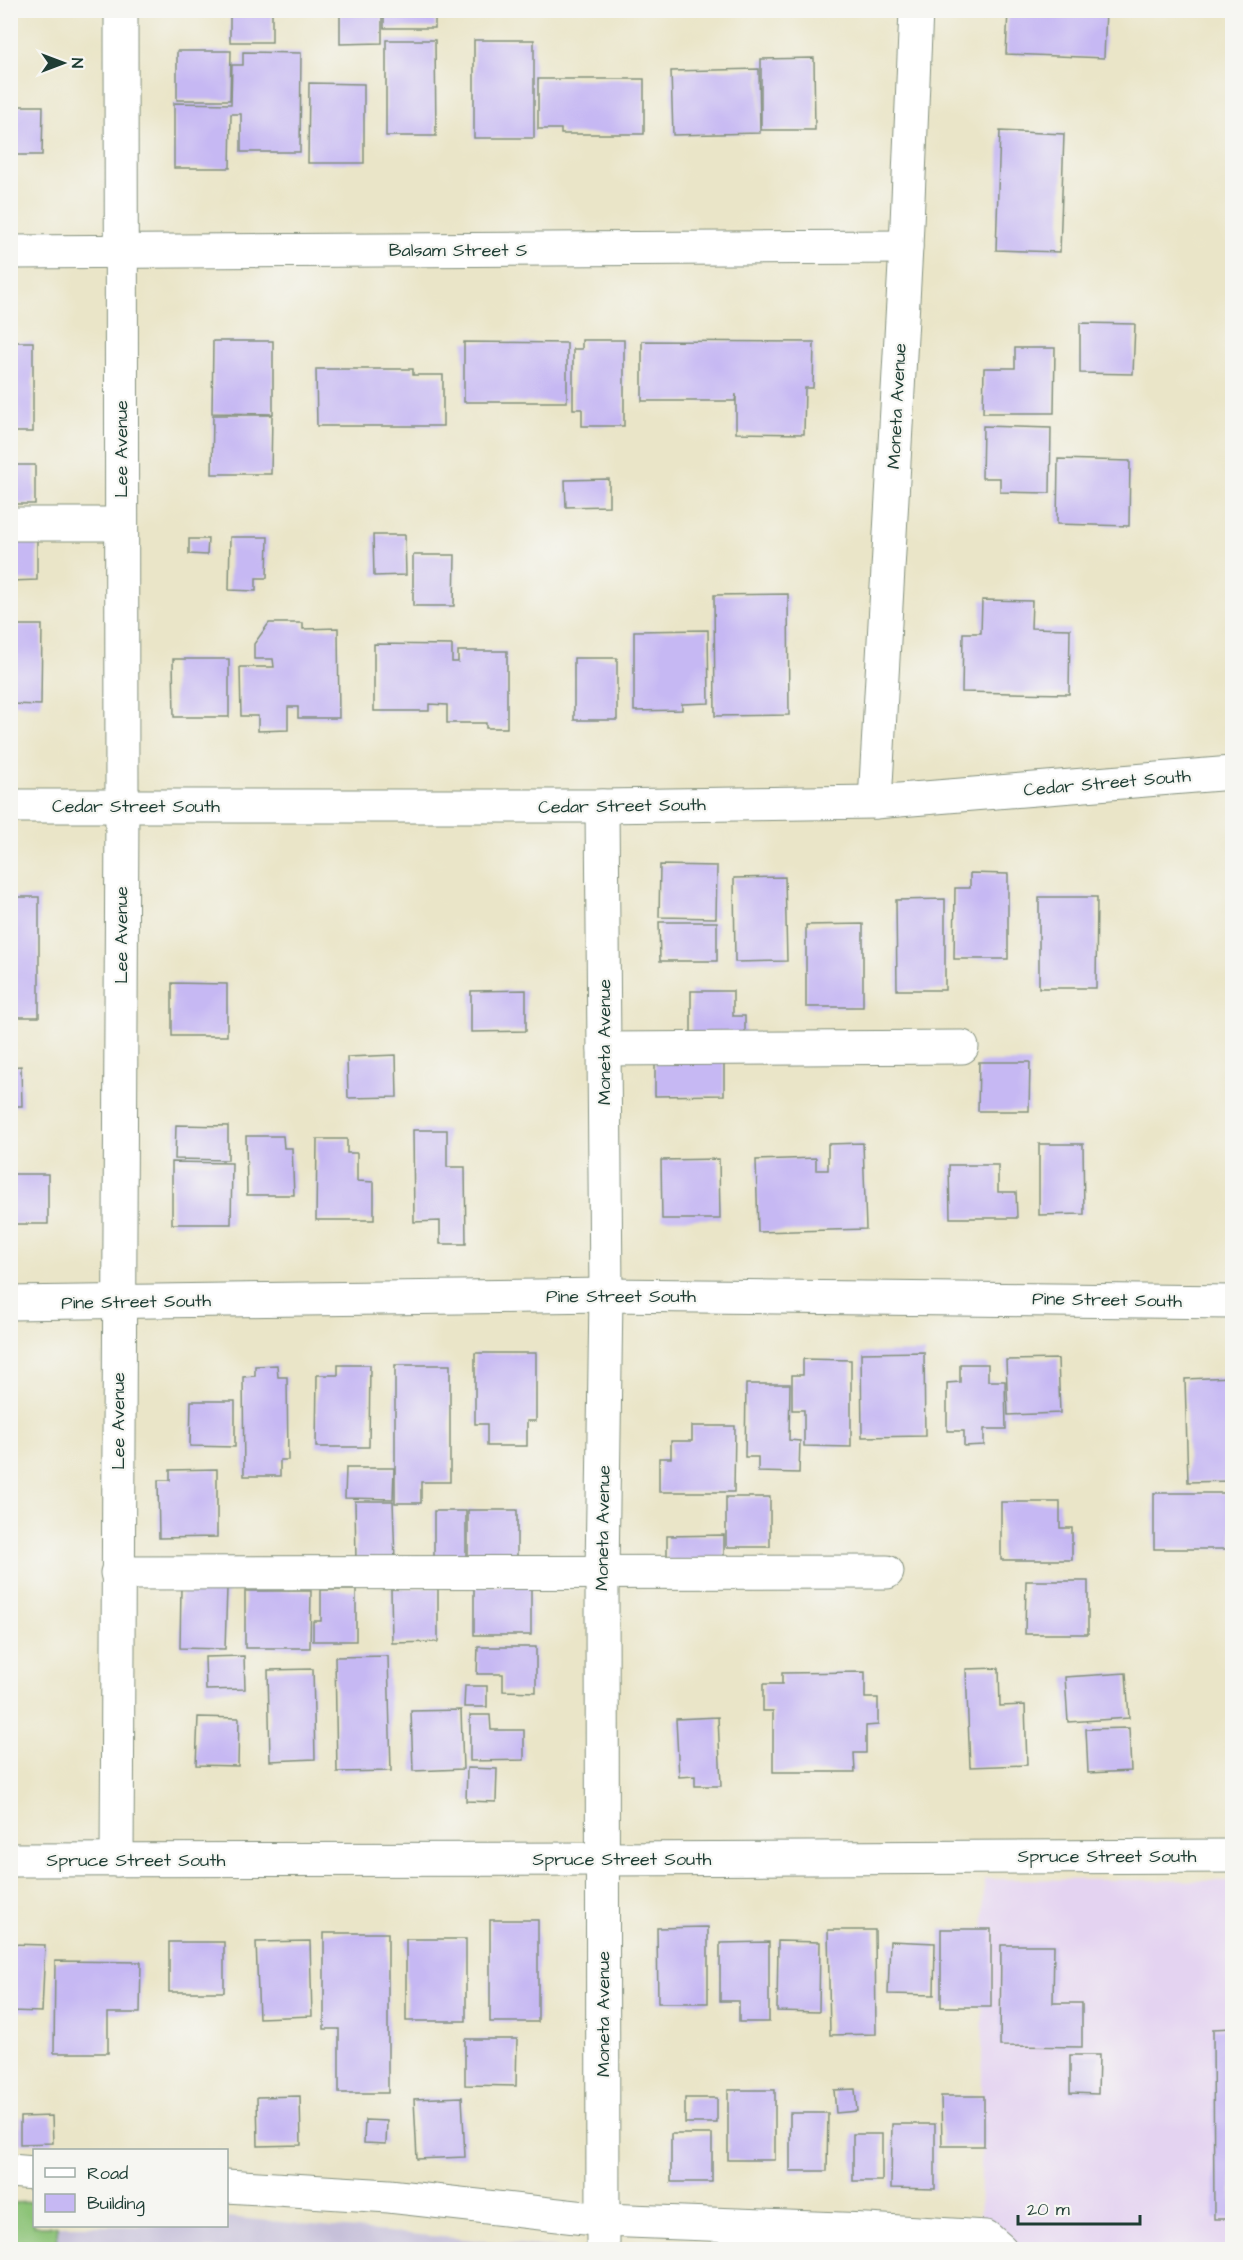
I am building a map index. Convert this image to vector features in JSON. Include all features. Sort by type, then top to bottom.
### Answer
[{"type":"street","name":"Lee Avenue","points":[[117,1860],[118,1302],[123,806],[121,10]]},
{"type":"street","name":"Moneta Avenue","points":[[876,802],[906,247],[916,10]]},
{"type":"street","name":"Balsam Street S","points":[[10,252],[906,247]]},
{"type":"street","points":[[10,524],[121,524]]},
{"type":"street","name":"Cedar Street South","points":[[10,807],[602,806],[876,802],[1233,772]]},
{"type":"street","name":"Moneta Avenue","points":[[602,806],[606,1295],[602,1573],[603,2235]]},
{"type":"street","points":[[604,1049],[962,1047]]},
{"type":"street","name":"Pine Street South","points":[[10,1303],[606,1295],[1233,1302]]},
{"type":"street","points":[[117,1573],[887,1572]]},
{"type":"street","name":"Spruce Street South","points":[[10,1860],[1233,1856]]},
{"type":"street","points":[[10,2171],[33,2173]]},
{"type":"street","points":[[228,2186],[389,2196],[603,2235],[867,2230],[986,2237],[1001,2250]]},
{"type":"shaded area","points":[[984,1879],[1232,1881],[1232,2249],[980,2250]]},
{"type":"shaded area","points":[[228,2217],[561,2248],[561,2249],[58,2249],[57,2227],[228,2227]]},
{"type":"green space","points":[[33,2202],[33,2227],[57,2227],[58,2249],[11,2249],[11,2203]]},
{"type":"building","points":[[230,10],[272,10],[272,42],[230,42]]},
{"type":"building","points":[[340,10],[382,10],[382,43],[340,44]]},
{"type":"building","points":[[384,10],[435,10],[435,28],[384,28]]},
{"type":"building","points":[[763,10],[807,10],[807,14],[763,15]]},
{"type":"building","points":[[1008,10],[1106,10],[1104,58],[1006,54]]},
{"type":"building","points":[[386,40],[435,40],[436,136],[386,136]]},
{"type":"building","points":[[474,40],[534,40],[534,138],[474,138]]},
{"type":"building","points":[[177,51],[231,51],[230,100],[177,100]]},
{"type":"building","points":[[243,52],[301,53],[300,152],[241,152],[241,114],[231,114],[230,168],[174,168],[174,103],[231,104],[232,65],[243,65]]},
{"type":"building","points":[[814,58],[815,130],[761,130],[761,59]]},
{"type":"building","points":[[759,69],[760,133],[673,135],[671,71]]},
{"type":"building","points":[[538,79],[644,79],[644,134],[561,134],[561,129],[538,129]]},
{"type":"building","points":[[309,83],[364,84],[364,163],[308,163]]},
{"type":"building","points":[[10,106],[43,106],[42,155],[10,155]]},
{"type":"building","points":[[1000,131],[1064,134],[1060,252],[996,250]]},
{"type":"building","points":[[1080,323],[1135,324],[1133,374],[1080,373]]},
{"type":"building","points":[[582,340],[624,340],[624,426],[582,426],[582,409],[573,409],[573,349],[582,349]]},
{"type":"building","points":[[213,341],[273,341],[273,414],[212,413]]},
{"type":"building","points":[[642,341],[814,342],[813,388],[805,388],[804,434],[736,433],[736,394],[735,401],[642,401]]},
{"type":"building","points":[[10,342],[33,342],[33,432],[10,432]]},
{"type":"building","points":[[464,342],[567,343],[567,402],[464,402]]},
{"type":"building","points":[[1015,348],[1055,348],[1054,413],[983,413],[984,368],[1015,368]]},
{"type":"building","points":[[316,369],[413,369],[413,375],[443,375],[443,426],[317,426]]},
{"type":"building","points":[[213,415],[272,415],[271,474],[212,474]]},
{"type":"building","points":[[983,426],[1051,428],[1050,493],[1000,492],[1000,478],[982,478]]},
{"type":"building","points":[[1058,459],[1130,461],[1129,526],[1057,524]]},
{"type":"building","points":[[10,465],[35,465],[35,504],[10,504]]},
{"type":"building","points":[[609,479],[609,506],[566,507],[565,480]]},
{"type":"building","points":[[373,535],[405,535],[406,575],[374,576]]},
{"type":"building","points":[[230,537],[268,537],[267,578],[256,578],[256,591],[229,590]]},
{"type":"building","points":[[189,539],[208,539],[207,555],[189,554]]},
{"type":"building","points":[[10,540],[37,540],[37,580],[10,581]]},
{"type":"building","points":[[413,555],[455,555],[454,606],[413,606]]},
{"type":"building","points":[[788,594],[789,715],[715,716],[714,595]]},
{"type":"building","points":[[982,600],[1032,601],[1031,628],[1070,629],[1069,694],[962,692],[963,633],[981,633]]},
{"type":"building","points":[[269,623],[303,623],[303,629],[338,628],[339,718],[298,718],[298,707],[288,707],[288,730],[258,731],[258,716],[241,716],[240,667],[274,667],[273,659],[254,659],[254,644]]},
{"type":"building","points":[[10,625],[42,625],[41,705],[10,704]]},
{"type":"building","points":[[708,630],[709,703],[682,704],[682,710],[634,711],[634,631]]},
{"type":"building","points":[[374,644],[452,645],[452,662],[458,662],[458,651],[507,651],[507,728],[486,728],[486,723],[447,723],[447,705],[429,704],[429,711],[374,711]]},
{"type":"building","points":[[574,658],[617,658],[617,720],[574,720]]},
{"type":"building","points":[[173,659],[229,659],[229,717],[174,717]]},
{"type":"building","points":[[660,865],[717,866],[716,918],[659,917]]},
{"type":"building","points":[[970,873],[1008,874],[1008,959],[954,959],[955,888],[970,888]]},
{"type":"building","points":[[785,877],[787,961],[735,962],[734,878]]},
{"type":"building","points":[[10,897],[39,897],[39,1017],[10,1017]]},
{"type":"building","points":[[1039,897],[1097,897],[1096,988],[1039,988]]},
{"type":"building","points":[[945,899],[945,990],[897,990],[896,900]]},
{"type":"building","points":[[659,922],[717,922],[717,961],[660,961]]},
{"type":"building","points":[[863,924],[863,1007],[806,1007],[806,925]]},
{"type":"building","points":[[172,983],[227,984],[227,1036],[172,1036]]},
{"type":"building","points":[[526,990],[526,1031],[471,1032],[471,991]]},
{"type":"building","points":[[691,991],[733,991],[733,1016],[745,1016],[745,1035],[691,1035]]},
{"type":"building","points":[[724,1054],[724,1095],[655,1096],[655,1055]]},
{"type":"building","points":[[396,1055],[397,1097],[348,1098],[347,1057]]},
{"type":"building","points":[[979,1062],[1030,1062],[1029,1111],[978,1111]]},
{"type":"building","points":[[21,1066],[22,1106],[10,1106],[10,1067]]},
{"type":"building","points":[[176,1125],[228,1126],[228,1160],[175,1159]]},
{"type":"building","points":[[413,1130],[447,1130],[447,1167],[465,1167],[466,1244],[440,1244],[440,1221],[414,1222]]},
{"type":"building","points":[[246,1136],[283,1136],[284,1148],[292,1148],[294,1195],[247,1195]]},
{"type":"building","points":[[317,1139],[347,1139],[347,1153],[357,1153],[357,1181],[374,1182],[374,1220],[316,1220]]},
{"type":"building","points":[[863,1143],[866,1229],[758,1232],[756,1160],[816,1158],[816,1170],[828,1170],[828,1144]]},
{"type":"building","points":[[1039,1144],[1083,1144],[1084,1214],[1039,1215]]},
{"type":"building","points":[[719,1159],[720,1219],[662,1219],[661,1160]]},
{"type":"building","points":[[172,1162],[232,1163],[231,1224],[172,1224]]},
{"type":"building","points":[[949,1165],[998,1165],[998,1192],[1016,1192],[1017,1218],[950,1218]]},
{"type":"building","points":[[10,1174],[48,1174],[48,1224],[10,1224]]},
{"type":"building","points":[[924,1352],[925,1436],[862,1437],[861,1353]]},
{"type":"building","points":[[475,1353],[536,1353],[536,1421],[527,1421],[527,1446],[487,1446],[487,1424],[475,1424]]},
{"type":"building","points":[[803,1359],[851,1360],[851,1447],[804,1446],[804,1410],[792,1410],[792,1375],[803,1375]]},
{"type":"building","points":[[1058,1359],[1060,1413],[1008,1415],[1006,1360]]},
{"type":"building","points":[[960,1364],[988,1364],[988,1381],[1005,1381],[1006,1429],[984,1429],[984,1445],[964,1446],[964,1431],[947,1431],[947,1383],[960,1382]]},
{"type":"building","points":[[277,1365],[278,1377],[287,1377],[288,1460],[280,1460],[280,1476],[244,1476],[243,1377],[255,1376],[255,1366]]},
{"type":"building","points":[[338,1365],[370,1365],[369,1447],[316,1447],[317,1375],[338,1375]]},
{"type":"building","points":[[395,1365],[450,1365],[450,1482],[421,1482],[421,1503],[395,1503]]},
{"type":"building","points":[[1232,1377],[1232,1481],[1188,1482],[1185,1379]]},
{"type":"building","points":[[746,1384],[790,1384],[789,1440],[800,1441],[799,1473],[758,1472],[758,1457],[745,1457]]},
{"type":"building","points":[[191,1401],[235,1401],[235,1447],[190,1446]]},
{"type":"building","points":[[692,1426],[735,1426],[734,1492],[659,1492],[659,1458],[671,1458],[671,1441],[692,1441]]},
{"type":"building","points":[[346,1468],[394,1468],[393,1499],[345,1498]]},
{"type":"building","points":[[217,1469],[217,1537],[159,1538],[158,1480],[170,1480],[170,1470]]},
{"type":"building","points":[[1154,1493],[1232,1493],[1232,1549],[1154,1549]]},
{"type":"building","points":[[726,1497],[770,1497],[770,1547],[726,1547]]},
{"type":"building","points":[[355,1501],[393,1501],[395,1562],[356,1563]]},
{"type":"building","points":[[1001,1502],[1060,1502],[1060,1528],[1072,1528],[1072,1560],[1001,1560]]},
{"type":"building","points":[[468,1510],[517,1510],[517,1558],[468,1558]]},
{"type":"building","points":[[434,1511],[466,1511],[466,1558],[434,1558]]},
{"type":"building","points":[[724,1535],[724,1561],[667,1561],[667,1536]]},
{"type":"building","points":[[1026,1581],[1088,1581],[1088,1634],[1025,1634]]},
{"type":"building","points":[[474,1586],[531,1586],[531,1635],[474,1635]]},
{"type":"building","points":[[181,1587],[227,1588],[225,1649],[180,1648]]},
{"type":"building","points":[[438,1588],[438,1642],[392,1643],[391,1589]]},
{"type":"building","points":[[321,1590],[356,1590],[356,1641],[313,1641],[313,1621],[321,1621]]},
{"type":"building","points":[[245,1591],[311,1591],[310,1648],[245,1648]]},
{"type":"building","points":[[478,1647],[536,1647],[536,1692],[503,1691],[503,1674],[477,1674]]},
{"type":"building","points":[[244,1656],[245,1689],[206,1690],[205,1657]]},
{"type":"building","points":[[388,1656],[391,1771],[337,1772],[335,1657]]},
{"type":"building","points":[[999,1668],[1000,1706],[1025,1705],[1027,1765],[970,1767],[966,1669]]},
{"type":"building","points":[[313,1669],[315,1759],[270,1761],[268,1670]]},
{"type":"building","points":[[865,1672],[865,1698],[878,1698],[878,1725],[866,1726],[866,1753],[854,1753],[855,1772],[773,1772],[773,1711],[763,1711],[763,1684],[782,1684],[782,1673]]},
{"type":"building","points":[[1126,1673],[1129,1718],[1068,1722],[1065,1677]]},
{"type":"building","points":[[465,1686],[487,1686],[487,1707],[464,1707]]},
{"type":"building","points":[[461,1710],[463,1769],[413,1771],[411,1711]]},
{"type":"building","points":[[470,1715],[490,1715],[491,1730],[524,1730],[524,1760],[470,1761]]},
{"type":"building","points":[[198,1717],[239,1718],[238,1766],[196,1765]]},
{"type":"building","points":[[718,1717],[721,1786],[695,1786],[695,1776],[679,1777],[676,1719]]},
{"type":"building","points":[[1129,1728],[1131,1771],[1088,1773],[1086,1729]]},
{"type":"building","points":[[467,1768],[497,1769],[496,1802],[466,1801]]},
{"type":"building","points":[[490,1920],[538,1920],[538,2022],[490,2022]]},
{"type":"building","points":[[708,1927],[708,2003],[658,2003],[657,1928]]},
{"type":"building","points":[[941,1929],[991,1929],[991,2007],[941,2007]]},
{"type":"building","points":[[828,1930],[875,1930],[876,2034],[830,2035]]},
{"type":"building","points":[[324,1933],[388,1933],[388,2093],[339,2093],[339,2029],[324,2029]]},
{"type":"building","points":[[406,1939],[466,1939],[466,2021],[406,2021]]},
{"type":"building","points":[[310,1941],[312,2016],[259,2018],[256,1942]]},
{"type":"building","points":[[778,1941],[820,1942],[819,2012],[777,2011]]},
{"type":"building","points":[[890,1941],[935,1943],[934,1995],[888,1994]]},
{"type":"building","points":[[169,1942],[224,1942],[224,1992],[169,1992]]},
{"type":"building","points":[[769,1942],[769,2022],[739,2022],[739,2001],[720,2001],[720,1943]]},
{"type":"building","points":[[10,1944],[45,1945],[42,2012],[10,2011]]},
{"type":"building","points":[[1001,1945],[1054,1945],[1053,2003],[1082,2003],[1082,2047],[1000,2046]]},
{"type":"building","points":[[55,1961],[141,1962],[140,2013],[108,2013],[108,2053],[54,2053]]},
{"type":"building","points":[[1232,2028],[1232,2219],[1214,2219],[1213,2029]]},
{"type":"building","points":[[465,2039],[517,2039],[516,2086],[465,2085]]},
{"type":"building","points":[[1070,2055],[1099,2055],[1098,2094],[1070,2093]]},
{"type":"building","points":[[855,2089],[857,2111],[836,2113],[834,2090]]},
{"type":"building","points":[[728,2090],[775,2090],[775,2160],[728,2160]]},
{"type":"building","points":[[300,2096],[301,2145],[258,2146],[257,2097]]},
{"type":"building","points":[[941,2096],[984,2096],[984,2146],[942,2146]]},
{"type":"building","points":[[462,2097],[465,2157],[417,2159],[414,2099]]},
{"type":"building","points":[[685,2098],[717,2098],[717,2123],[685,2123]]},
{"type":"building","points":[[790,2113],[828,2113],[827,2171],[790,2171]]},
{"type":"building","points":[[52,2116],[53,2143],[20,2144],[20,2117]]},
{"type":"building","points":[[365,2120],[387,2121],[386,2144],[364,2143]]},
{"type":"building","points":[[892,2124],[935,2124],[935,2189],[891,2188]]},
{"type":"building","points":[[671,2134],[712,2134],[712,2182],[671,2182]]},
{"type":"building","points":[[853,2134],[882,2134],[882,2181],[853,2181]]}]
